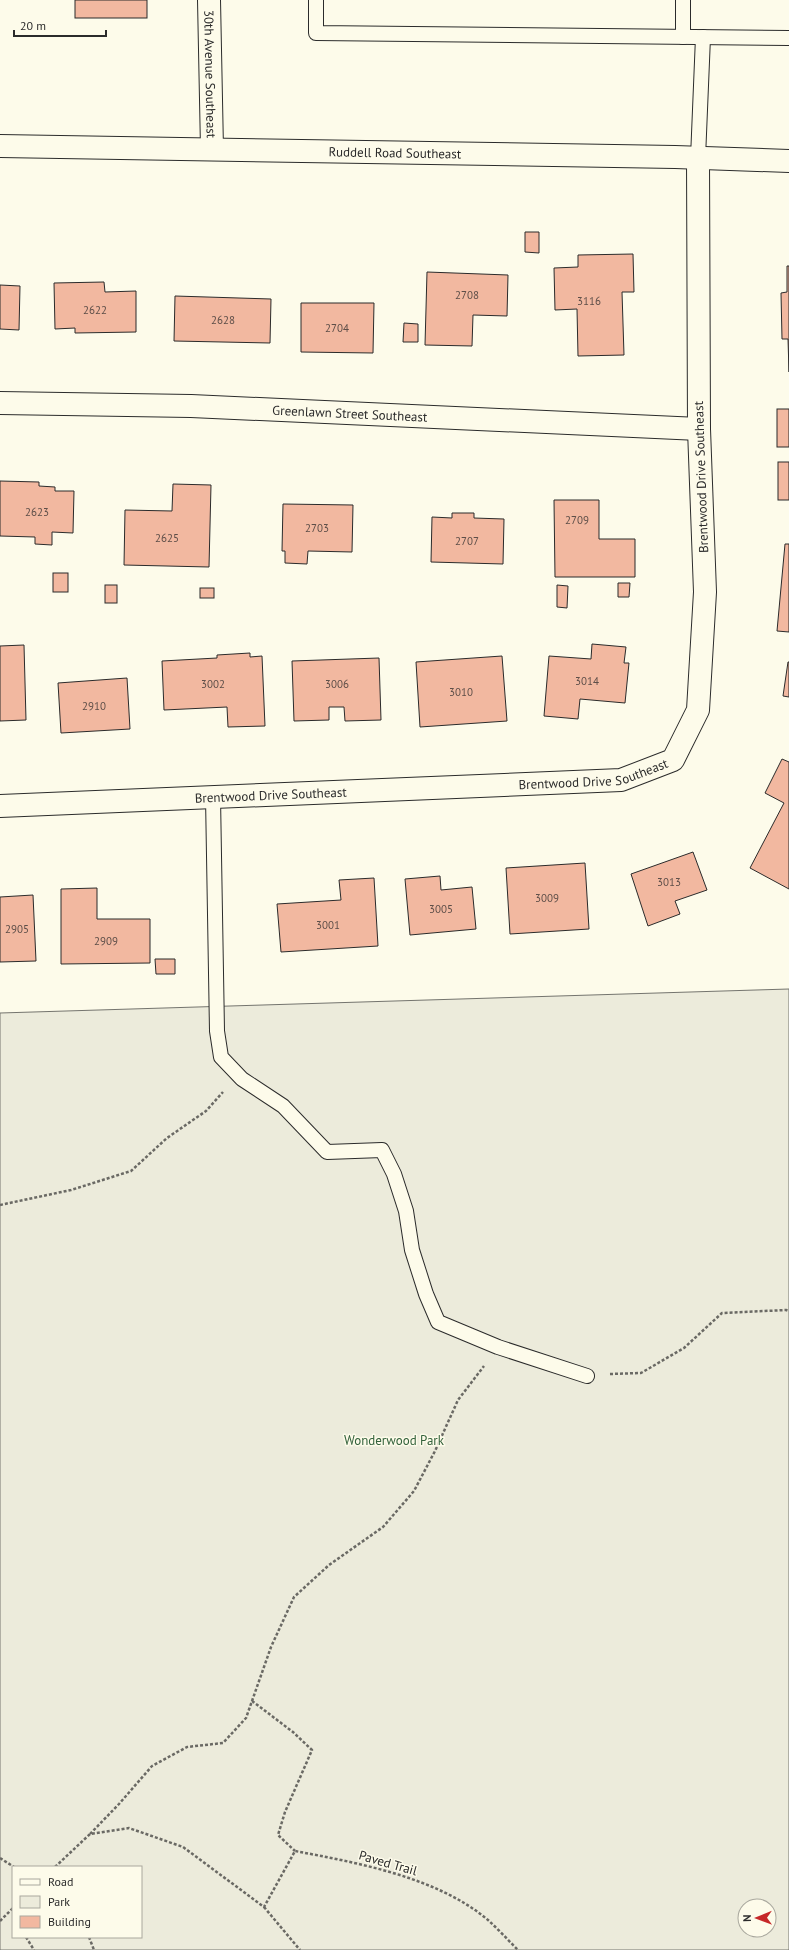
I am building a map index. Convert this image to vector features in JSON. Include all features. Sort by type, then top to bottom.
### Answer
[{"type":"street","name":"30th Avenue Southeast","points":[[209,0],[212,148]]},
{"type":"street","name":"Ruddell Road Southeast","points":[[0,146],[212,148],[789,161]]},
{"type":"street","name":"Brentwood Drive Southeast","points":[[0,806],[621,780],[673,760],[698,710],[704,592],[699,429],[698,158]]},
{"type":"street","name":"Greenlawn Street Southeast","points":[[0,403],[190,406],[699,429]]},
{"type":"lane","points":[[316,0],[316,33],[789,38]]},
{"type":"lane","points":[[683,0],[683,36]]},
{"type":"lane","points":[[698,158],[703,37]]},
{"type":"lane","points":[[213,797],[217,1031],[221,1057],[242,1079],[283,1106],[327,1152],[382,1150],[394,1174],[403,1203],[412,1250],[426,1294],[438,1322],[498,1347],[587,1376]]},
{"type":"path","points":[[0,1205],[71,1190],[131,1171],[167,1138],[206,1112],[228,1087]]},
{"type":"path","points":[[587,1376],[641,1373],[684,1348],[722,1313],[789,1311]]},
{"type":"path","points":[[56,1866],[119,1804],[152,1766],[188,1747],[222,1743],[246,1718],[271,1647],[294,1598],[329,1565],[383,1527],[414,1491],[435,1451],[458,1400],[498,1347]]},
{"type":"path","points":[[252,1701],[293,1732],[312,1750],[285,1812],[278,1835],[295,1851],[264,1907]]},
{"type":"path","points":[[90,1834],[129,1828],[183,1847],[264,1907],[300,1950]]},
{"type":"path","name":"Paved Trail","points":[[295,1851],[336,1859],[398,1875],[443,1891],[487,1919],[518,1950]]},
{"type":"path","points":[[0,1858],[12,1866]]},
{"type":"path","points":[[0,1921],[12,1909]]},
{"type":"path","points":[[27,1938],[34,1950]]},
{"type":"path","points":[[90,1938],[94,1950]]},
{"type":"green space","name":"Wonderwood Park","points":[[789,989],[789,1950],[0,1950],[0,1013]]},
{"type":"building","points":[[75,0],[147,0],[147,18],[75,18]]},
{"type":"building","points":[[525,232],[539,232],[539,253],[525,252]]},
{"type":"building","points":[[633,254],[634,292],[622,292],[624,355],[578,356],[577,309],[555,310],[554,268],[578,267],[578,255]]},
{"type":"building","points":[[787,266],[789,266],[789,372],[788,339],[782,339],[781,293],[787,292]]},
{"type":"building","points":[[427,272],[508,275],[507,316],[473,315],[472,346],[425,345]]},
{"type":"building","points":[[104,282],[105,292],[136,291],[136,332],[75,333],[75,328],[55,329],[54,283]]},
{"type":"building","points":[[0,285],[20,286],[19,330],[0,329]]},
{"type":"building","points":[[175,296],[271,299],[270,343],[174,341]]},
{"type":"building","points":[[301,303],[374,303],[373,353],[301,352]]},
{"type":"building","points":[[404,323],[418,324],[418,342],[403,342]]},
{"type":"building","points":[[777,409],[789,409],[789,447],[777,447]]},
{"type":"building","points":[[778,462],[789,462],[789,500],[778,500]]},
{"type":"building","points":[[0,481],[39,482],[39,486],[55,487],[55,491],[74,491],[73,533],[52,532],[52,545],[35,544],[35,537],[0,536]]},
{"type":"building","points":[[173,484],[211,485],[209,567],[124,565],[125,510],[172,511]]},
{"type":"building","points":[[554,500],[599,500],[599,539],[635,539],[635,577],[555,577]]},
{"type":"building","points":[[283,504],[353,505],[352,552],[308,551],[307,564],[285,563],[285,551],[282,551]]},
{"type":"building","points":[[452,513],[474,513],[474,518],[504,519],[503,564],[431,562],[432,517],[452,518]]},
{"type":"building","points":[[785,544],[789,544],[789,632],[777,631]]},
{"type":"building","points":[[53,573],[68,573],[68,592],[53,592]]},
{"type":"building","points":[[618,583],[630,583],[629,597],[618,597]]},
{"type":"building","points":[[105,585],[117,585],[117,603],[105,603]]},
{"type":"building","points":[[557,585],[568,586],[567,608],[557,607]]},
{"type":"building","points":[[200,588],[214,588],[214,598],[200,598]]},
{"type":"building","points":[[592,644],[626,647],[624,663],[629,663],[625,703],[580,699],[578,719],[544,716],[549,656],[591,659]]},
{"type":"building","points":[[24,645],[26,720],[0,721],[0,646]]},
{"type":"building","points":[[250,653],[250,657],[262,656],[265,726],[228,727],[227,707],[164,710],[162,661],[217,658],[217,655]]},
{"type":"building","points":[[502,656],[507,721],[420,727],[416,662]]},
{"type":"building","points":[[379,658],[381,720],[345,721],[344,707],[329,707],[329,720],[294,721],[292,661]]},
{"type":"building","points":[[789,662],[789,697],[783,696]]},
{"type":"building","points":[[127,678],[130,729],[61,733],[58,683]]},
{"type":"building","points":[[782,759],[789,762],[789,889],[750,868],[784,803],[765,793]]},
{"type":"building","points":[[693,852],[707,890],[675,901],[680,914],[648,926],[631,874]]},
{"type":"building","points":[[585,863],[589,929],[510,934],[506,868]]},
{"type":"building","points":[[440,876],[441,890],[472,887],[476,929],[410,935],[405,879]]},
{"type":"building","points":[[374,878],[378,946],[281,952],[277,904],[341,900],[339,880]]},
{"type":"building","points":[[97,888],[97,919],[150,919],[150,963],[61,964],[61,889]]},
{"type":"building","points":[[33,895],[36,961],[0,962],[0,897]]},
{"type":"building","points":[[155,959],[175,959],[175,974],[156,974]]}]
